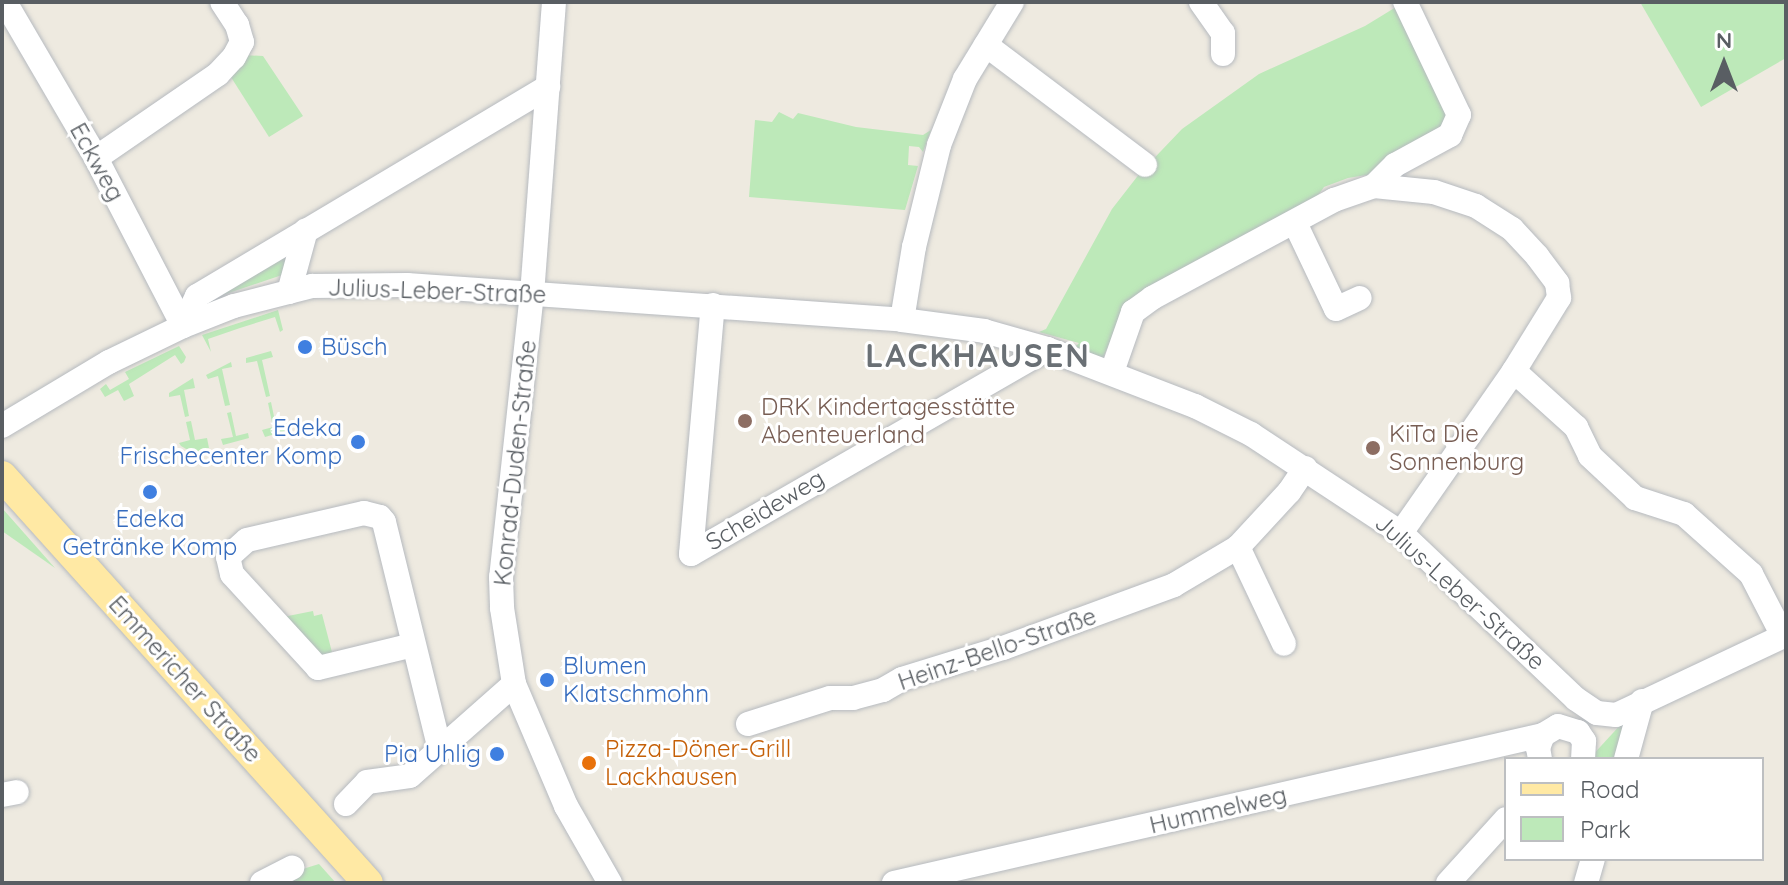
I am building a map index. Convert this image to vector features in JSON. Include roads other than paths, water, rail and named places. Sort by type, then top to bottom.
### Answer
[{"type":"main road","name":"Emmericher Straße","points":[[2,476],[368,883]]},
{"type":"street","name":"Eckweg","points":[[5,2],[96,158],[183,326]]},
{"type":"street","points":[[96,158],[218,74],[234,57],[242,42],[237,25],[222,2]]},
{"type":"street","name":"Konrad-Duden-Straße","points":[[554,2],[532,293],[501,577],[504,631],[514,684],[566,806],[610,883]]},
{"type":"street","points":[[902,320],[914,247],[939,145],[965,79],[1012,2]]},
{"type":"street","points":[[1201,2],[1223,33],[1223,54]]},
{"type":"street","points":[[1374,186],[1395,165],[1450,135],[1459,115],[1405,2]]},
{"type":"street","points":[[986,45],[1145,165]]},
{"type":"street","points":[[183,326],[197,296],[548,87]]},
{"type":"street","points":[[1112,372],[1133,312],[1152,298],[1334,200],[1374,186],[1434,192],[1476,206],[1512,229],[1557,283],[1559,298],[1514,371],[1401,533]]},
{"type":"street","points":[[1295,223],[1336,309],[1360,298]]},
{"type":"street","points":[[289,292],[306,230]]},
{"type":"street","name":"Julius-Leber-Straße","points":[[2,426],[109,362],[183,326],[234,306],[312,286],[407,285],[902,320],[984,331],[1047,349],[1195,406],[1251,434],[1401,533],[1597,713],[1616,715],[1784,636]]},
{"type":"street","name":"Scheideweg","points":[[713,305],[691,554],[1047,349]]},
{"type":"street","points":[[1514,371],[1576,427],[1590,456],[1635,498],[1684,514],[1751,574],[1784,636]]},
{"type":"street","name":"Heinz-Bello-Straße","points":[[748,724],[830,698],[853,698],[883,690],[902,679],[1110,610],[1174,585],[1238,547],[1289,492],[1305,468]]},
{"type":"street","points":[[413,645],[318,668],[232,574],[228,557],[247,540],[373,513],[384,522],[440,750]]},
{"type":"street","points":[[1238,547],[1284,644]]},
{"type":"street","points":[[346,804],[367,782],[410,776],[514,684]]},
{"type":"street","points":[[1627,757],[1642,701]]},
{"type":"street","name":"Hummelweg","points":[[894,883],[975,874],[1541,747],[1558,726],[1578,732],[1586,752],[1584,757]]},
{"type":"street","points":[[1448,883],[1504,821]]},
{"type":"street","points":[[1586,883],[1592,861]]},
{"type":"street","points":[[262,883],[292,868]]},
{"type":"place","name":"Büsch","points":[[305,347]]},
{"type":"place","name":"DRK Kindertagesstätte Abenteuerland","points":[[745,421]]},
{"type":"place","name":"Edeka Frischecenter Komp","points":[[358,442]]},
{"type":"place","name":"KiTa Die Sonnenburg","points":[[1373,448]]},
{"type":"place","name":"Edeka Getränke Komp","points":[[150,492]]},
{"type":"place","name":"Blumen Klatschmohn","points":[[547,680]]},
{"type":"place","name":"Pia Uhlig","points":[[497,754]]},
{"type":"place","name":"Pizza-Döner-Grill Lackhausen","points":[[589,763]]},
{"type":"district","name":"LACKHAUSEN","points":[[978,355]]}]
